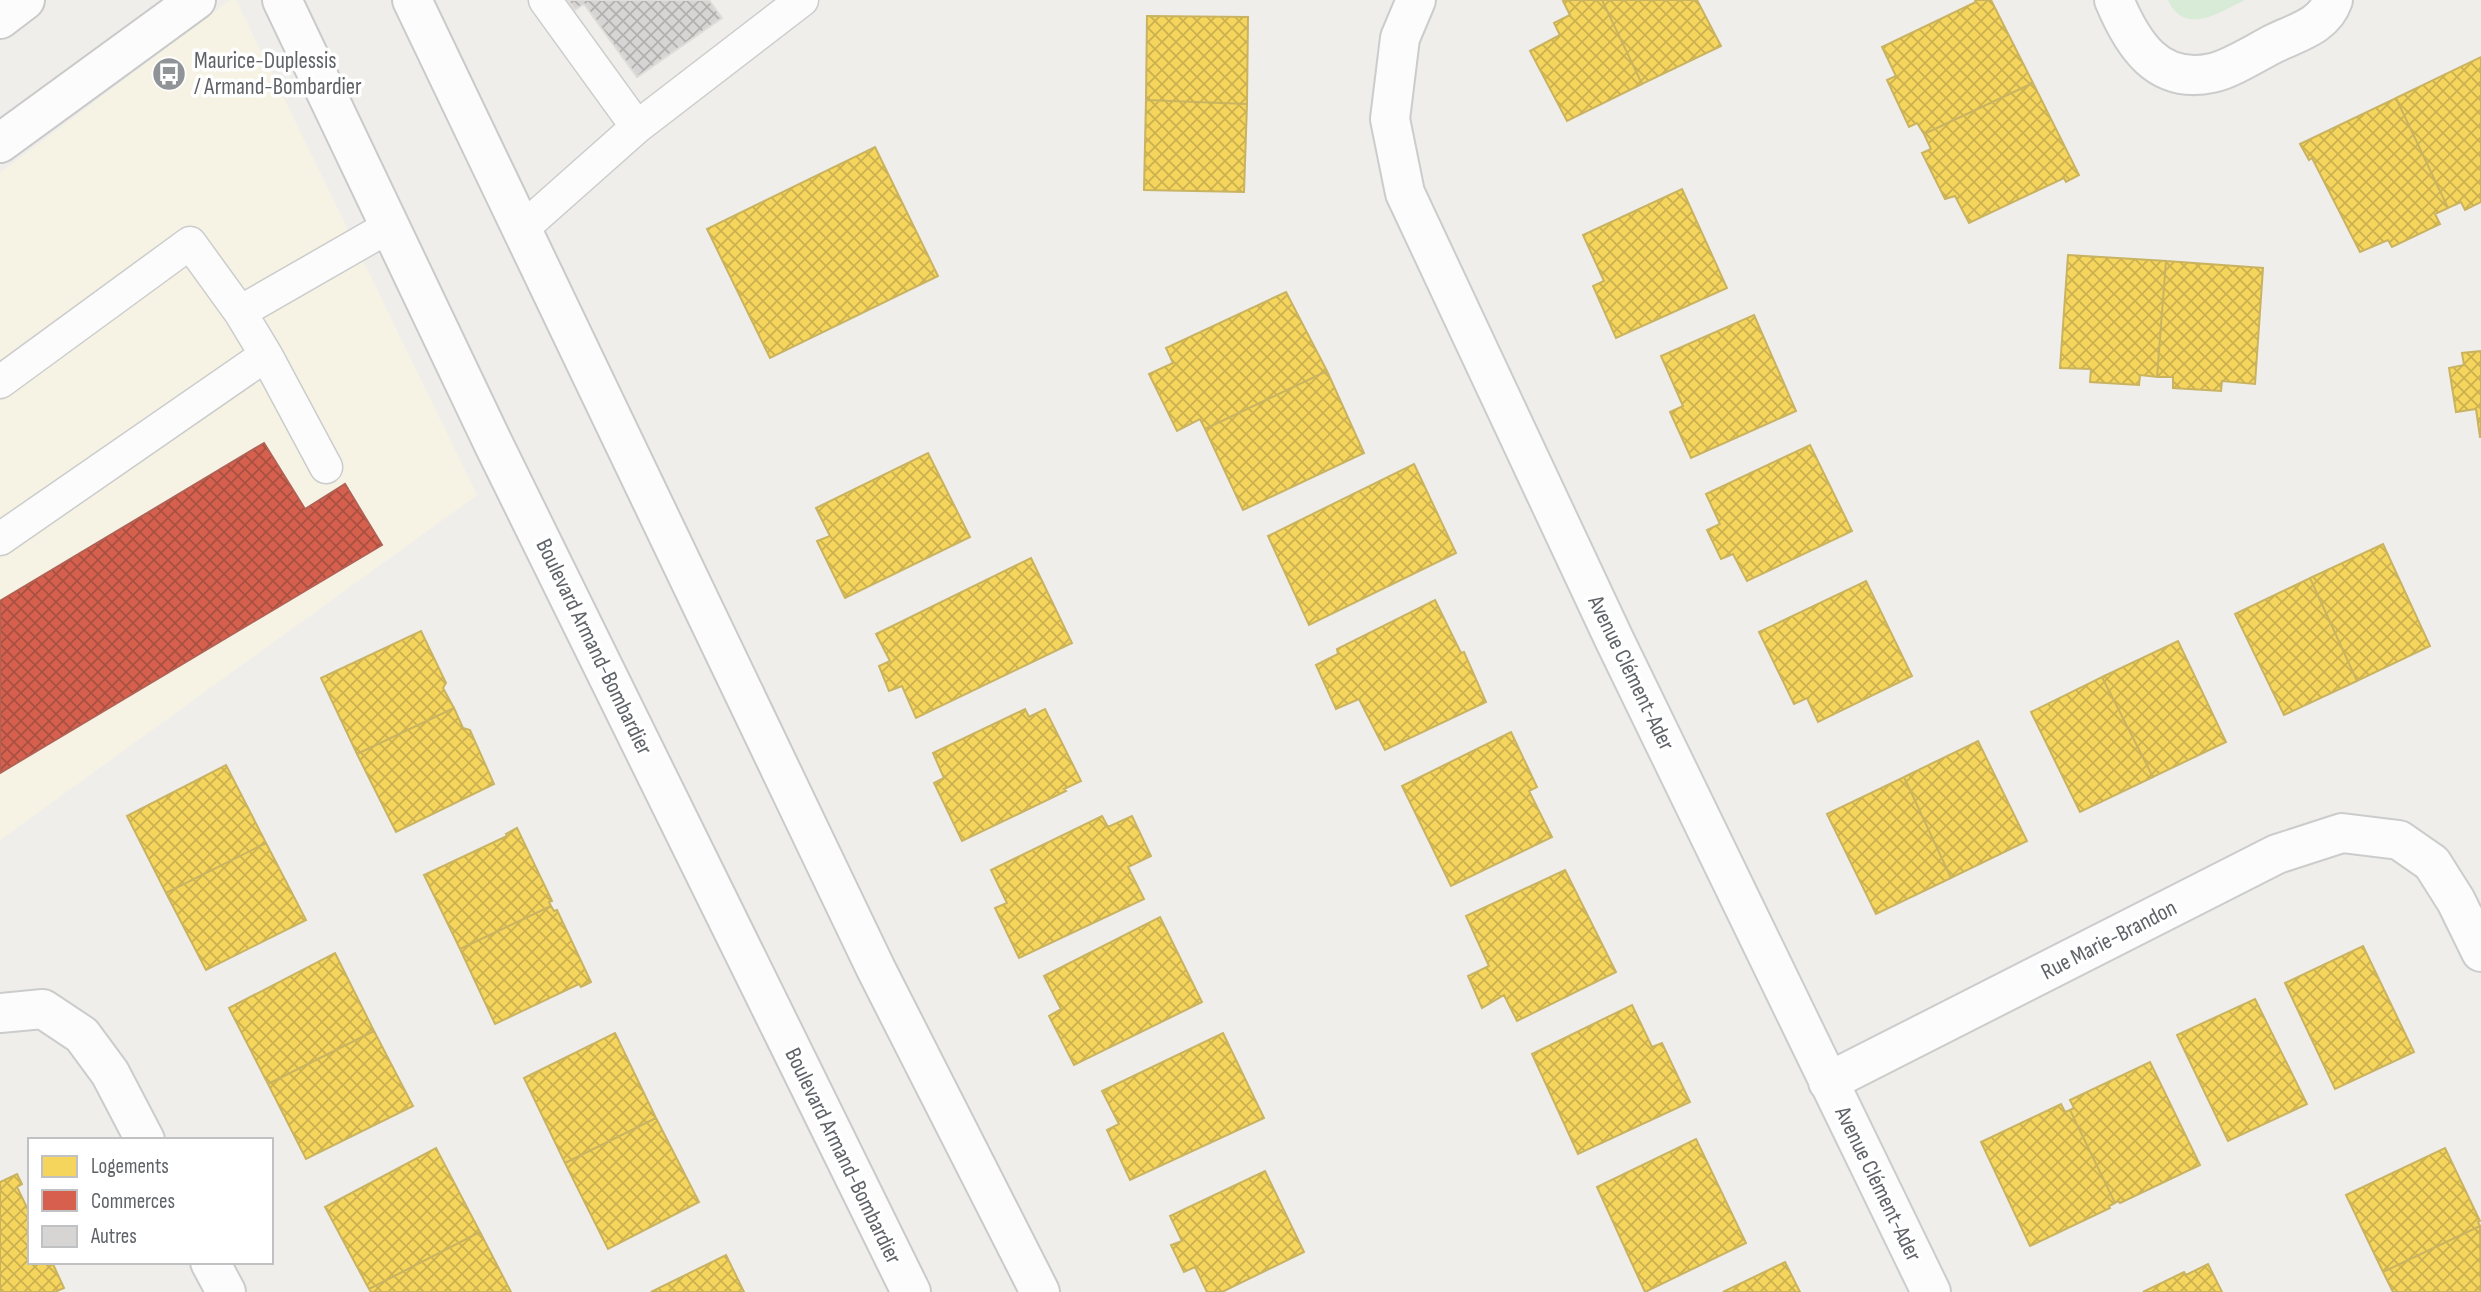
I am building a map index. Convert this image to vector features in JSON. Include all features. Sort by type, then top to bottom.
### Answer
[{"type":"street","points":[[0,19],[25,0]]},
{"type":"street","points":[[0,144],[196,0]]},
{"type":"street","name":"Boulevard Armand-Bombardier","points":[[282,0],[494,445],[911,1292]]},
{"type":"street","points":[[412,0],[876,969],[1041,1292]]},
{"type":"street","name":"Avenue Clément-Ader","points":[[1416,0],[1400,38],[1390,119],[1405,193],[1614,639],[1931,1292]]},
{"type":"street","points":[[2114,0],[2128,32],[2141,52],[2166,69],[2189,75],[2213,73],[2312,26],[2328,14],[2333,0]]},
{"type":"street","name":"Rue Marie-Brandon","points":[[1828,1082],[2277,854],[2342,833],[2399,840],[2432,863],[2456,901],[2481,952]]},
{"type":"street","points":[[0,1013],[43,1009],[82,1035],[110,1073],[144,1138]]},
{"type":"street","points":[[211,1264],[226,1292]]},
{"type":"lane","points":[[545,0],[637,127]]},
{"type":"lane","points":[[522,229],[637,127],[802,0]]},
{"type":"lane","points":[[240,312],[390,226]]},
{"type":"lane","points":[[0,382],[190,243],[240,312],[326,467]]},
{"type":"lane","points":[[0,539],[266,355]]},
{"type":"shaded area","points":[[230,0],[236,0],[477,495],[0,840],[0,173]]},
{"type":"green space","points":[[2168,0],[2245,0],[2214,15],[2193,19],[2175,11]]},
{"type":"building: Logements","points":[[1602,0],[1642,84],[1567,121],[1530,51],[1560,35],[1554,23],[1570,15],[1563,1]]},
{"type":"building: Logements","points":[[1602,0],[1697,0],[1721,46],[1642,84]]},
{"type":"building: Logements","points":[[1975,0],[1991,0],[2033,83],[1924,134],[1917,123],[1909,127],[1887,80],[1896,76],[1882,47],[1976,2]]},
{"type":"building: Logements","points":[[1147,16],[1248,17],[1247,104],[1146,100]]},
{"type":"building: Logements","points":[[2481,57],[2481,202],[2465,210],[2461,202],[2448,208],[2396,98]]},
{"type":"building: Logements","points":[[2033,83],[2079,175],[2066,182],[2064,178],[1969,223],[1955,196],[1945,199],[1922,153],[1931,149],[1924,134]]},
{"type":"building: Logements","points":[[2396,98],[2448,208],[2435,214],[2440,224],[2392,247],[2388,240],[2360,252],[2312,158],[2309,160],[2300,144]]},
{"type":"building: Logements","points":[[1146,100],[1247,104],[1244,192],[1144,190]]},
{"type":"building: Logements","points":[[875,147],[938,276],[770,358],[707,229]]},
{"type":"building: Logements","points":[[1682,189],[1727,288],[1616,338],[1593,286],[1604,281],[1583,235]]},
{"type":"building: Logements","points":[[2068,255],[2166,261],[2157,377],[2140,375],[2139,385],[2090,382],[2091,369],[2060,368]]},
{"type":"building: Logements","points":[[2166,261],[2263,268],[2255,384],[2222,381],[2221,391],[2173,388],[2173,377],[2157,377]]},
{"type":"building: Logements","points":[[1286,292],[1327,371],[1205,429],[1200,419],[1177,431],[1149,374],[1173,363],[1166,348]]},
{"type":"building: Logements","points":[[1754,315],[1796,411],[1691,458],[1670,412],[1683,406],[1661,356]]},
{"type":"building: Logements","points":[[2481,351],[2480,437],[2476,409],[2456,412],[2449,368],[2464,365],[2462,353]]},
{"type":"building: Logements","points":[[1327,371],[1364,453],[1243,510],[1205,429]]},
{"type":"building: Logements","points":[[1810,445],[1852,531],[1747,581],[1733,554],[1721,559],[1707,530],[1720,524],[1706,494]]},
{"type":"building: Logements","points":[[928,453],[970,537],[845,598],[817,541],[830,536],[816,508]]},
{"type":"building: Logements","points":[[1414,464],[1456,553],[1309,625],[1268,536]]},
{"type":"building: Logements","points":[[2383,544],[2430,646],[2357,681],[2310,578]]},
{"type":"building: Logements","points":[[1031,558],[1072,643],[916,718],[902,686],[889,691],[879,666],[890,661],[876,634]]},
{"type":"building: Logements","points":[[2310,578],[2357,681],[2284,715],[2235,614]]},
{"type":"building: Logements","points":[[1866,581],[1912,676],[1818,722],[1807,698],[1794,704],[1759,632]]},
{"type":"building: Logements","points":[[1435,600],[1461,653],[1464,652],[1486,702],[1385,750],[1359,699],[1336,709],[1316,665],[1338,654],[1337,649]]},
{"type":"building: Logements","points":[[421,631],[446,683],[443,688],[454,708],[357,754],[321,678]]},
{"type":"building: Logements","points":[[2178,641],[2226,742],[2153,777],[2102,677]]},
{"type":"building: Logements","points":[[2102,677],[2153,777],[2080,812],[2031,712]]},
{"type":"building: Logements","points":[[454,708],[463,728],[470,730],[494,784],[396,832],[357,754]]},
{"type":"building: Logements","points":[[1025,709],[1029,717],[1045,709],[1081,781],[1064,789],[1066,791],[962,841],[934,783],[944,778],[933,753]]},
{"type":"building: Logements","points":[[1511,732],[1537,787],[1529,791],[1552,837],[1451,886],[1402,786]]},
{"type":"building: Logements","points":[[1978,741],[2027,841],[1951,878],[1904,777]]},
{"type":"building: Logements","points":[[226,765],[266,843],[166,893],[127,816]]},
{"type":"building: Logements","points":[[1904,777],[1951,878],[1876,914],[1827,814]]},
{"type":"building: Logements","points":[[1102,816],[1108,827],[1132,816],[1151,856],[1128,867],[1144,899],[1019,958],[995,908],[1007,903],[991,870]]},
{"type":"building: Logements","points":[[517,828],[552,901],[549,902],[551,906],[460,949],[424,875],[507,836],[506,834]]},
{"type":"building: Logements","points":[[266,843],[306,920],[206,970],[166,893]]},
{"type":"building: Logements","points":[[1565,870],[1616,972],[1517,1021],[1504,995],[1482,1008],[1468,976],[1489,966],[1466,916]]},
{"type":"building: Logements","points":[[551,906],[554,911],[557,910],[591,982],[581,987],[579,984],[495,1024],[460,949]]},
{"type":"building: Logements","points":[[1160,917],[1202,1002],[1074,1065],[1049,1016],[1061,1009],[1044,976]]},
{"type":"building: Logements","points":[[2363,946],[2414,1052],[2335,1089],[2285,983]]},
{"type":"building: Logements","points":[[335,953],[374,1031],[268,1084],[229,1008]]},
{"type":"building: Logements","points":[[2255,999],[2307,1104],[2228,1141],[2177,1035]]},
{"type":"building: Logements","points":[[1632,1005],[1652,1047],[1662,1043],[1690,1102],[1578,1154],[1532,1054]]},
{"type":"building: Logements","points":[[374,1031],[413,1106],[306,1159],[268,1084]]},
{"type":"building: Logements","points":[[615,1033],[656,1118],[565,1163],[524,1078]]},
{"type":"building: Logements","points":[[1223,1033],[1264,1118],[1130,1180],[1107,1130],[1119,1124],[1102,1091]]},
{"type":"building: Logements","points":[[2150,1062],[2200,1165],[2115,1203],[2070,1110],[2074,1108],[2070,1100]]},
{"type":"building: Logements","points":[[2061,1104],[2065,1112],[2070,1110],[2115,1203],[2109,1206],[2110,1208],[2030,1246],[1981,1142]]},
{"type":"building: Logements","points":[[656,1118],[699,1202],[608,1249],[565,1163]]},
{"type":"building: Logements","points":[[1696,1139],[1746,1243],[1645,1292],[1597,1187]]},
{"type":"building: Logements","points":[[436,1148],[480,1232],[369,1289],[325,1207]]},
{"type":"building: Logements","points":[[2445,1148],[2480,1226],[2383,1272],[2346,1195]]},
{"type":"building: Logements","points":[[1265,1171],[1304,1252],[1222,1292],[1207,1292],[1195,1267],[1184,1272],[1171,1245],[1182,1241],[1170,1216]]},
{"type":"building: Logements","points":[[17,1174],[22,1184],[17,1187],[28,1210],[28,1264],[53,1264],[64,1288],[55,1292],[0,1292],[0,1182]]},
{"type":"building: Logements","points":[[2480,1226],[2481,1292],[2393,1292],[2383,1272]]},
{"type":"building: Logements","points":[[480,1232],[511,1292],[371,1292],[369,1289]]},
{"type":"building: Logements","points":[[726,1255],[744,1292],[651,1292]]},
{"type":"building: Logements","points":[[1785,1262],[1800,1292],[1723,1292]]},
{"type":"building: Logements","points":[[2208,1264],[2222,1292],[2143,1292],[2184,1272],[2186,1275]]},
{"type":"building: Commerces","points":[[264,443],[305,509],[345,484],[382,545],[0,773],[0,601]]},
{"type":"building: Autres","points":[[568,0],[709,0],[722,18],[637,77],[584,4],[575,10]]},
{"type":"place","name":"Maurice-Duplessis / Armand-Bombardier","points":[[169,74]]}]
